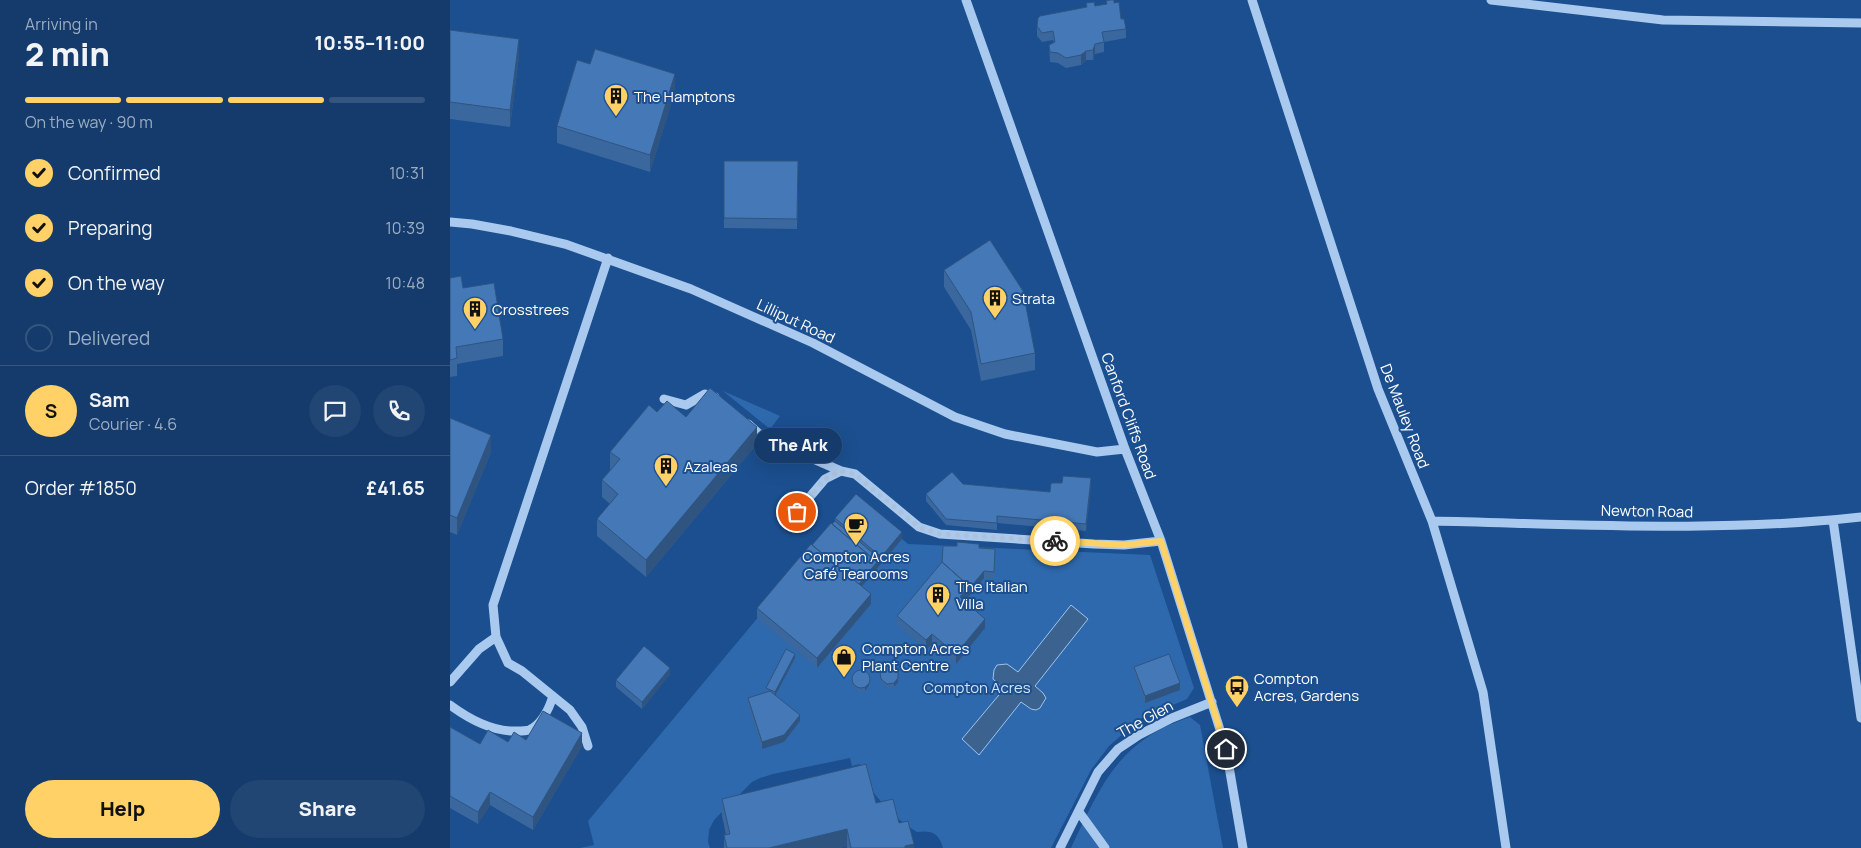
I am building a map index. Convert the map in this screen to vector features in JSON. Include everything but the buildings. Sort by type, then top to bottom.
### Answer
[{"type":"street","name":"Canford Cliffs Road","points":[[968,0],[1126,449],[1161,541],[1226,749],[1243,848]]},
{"type":"street","name":"De Mauley Road","points":[[1252,0],[1378,389],[1432,521],[1483,692],[1506,848]]},
{"type":"street","points":[[1491,0],[1663,20],[1861,23]]},
{"type":"street","name":"Lilliput Road","points":[[450,222],[511,231],[565,244],[691,289],[813,343],[955,417],[1006,434],[1097,452],[1126,449]]},
{"type":"street","points":[[588,746],[582,727],[570,710],[522,671],[508,663],[496,637],[493,605],[608,258]]},
{"type":"street","points":[[664,399],[686,405],[705,394],[723,403]]},
{"type":"street","points":[[743,420],[763,437],[841,471],[854,474],[919,527],[940,534],[1124,545],[1161,541]]},
{"type":"street","points":[[797,512],[825,479],[841,471]]},
{"type":"street","name":"Newton Road","points":[[1432,521],[1679,527],[1861,518]]},
{"type":"street","points":[[1833,520],[1861,718]]},
{"type":"street","points":[[450,682],[479,649],[496,637]]},
{"type":"street","points":[[450,705],[480,724],[506,732],[528,730],[541,720],[549,708],[553,696]]},
{"type":"street","name":"The Glen","points":[[1060,848],[1098,772],[1118,749],[1139,735],[1172,718],[1212,702]]},
{"type":"street","points":[[1079,812],[1105,848]]},
{"type":"green space","points":[[723,391],[780,416],[770,429]]},
{"type":"green space","name":"Compton Acres","points":[[856,500],[908,544],[1150,555],[1194,688],[1187,699],[1140,719],[1109,746],[1091,770],[1051,848],[943,848],[937,836],[931,832],[917,832],[891,812],[875,794],[860,764],[852,766],[850,758],[773,774],[752,782],[714,820],[709,830],[708,842],[710,848],[580,848],[594,845],[588,821]]},
{"type":"green space","points":[[1190,717],[1200,725],[1223,848],[1071,848],[1103,785],[1129,752],[1145,739],[1165,727]]},
{"type":"shaded area","points":[[1071,605],[1088,619],[1035,686],[1046,698],[1040,708],[1036,710],[1031,709],[1021,702],[979,755],[962,739],[1004,689],[993,679],[994,670],[997,665],[1007,664],[1018,672]]},
{"type":"way so far","points":[[797,512],[825,479],[841,471],[854,474],[919,527],[940,534],[1055,541]]},
{"type":"place","name":"The Hamptons","points":[[616,117]]},
{"type":"place","name":"Strata","points":[[995,319]]},
{"type":"place","name":"Crosstrees","points":[[475,330]]},
{"type":"place","name":"Azaleas","points":[[666,487]]},
{"type":"place","name":"The Ark","points":[[797,512]]},
{"type":"place","name":"Compton Acres Café Tearooms","points":[[856,546]]},
{"type":"place","name":"The Italian Villa","points":[[938,616]]},
{"type":"place","name":"Compton Acres Plant Centre","points":[[844,678]]},
{"type":"place","name":"Compton Acres, Gardens","points":[[1237,708]]},
{"type":"route","points":[[1055,541],[1124,545],[1161,541],[1226,749]]}]
